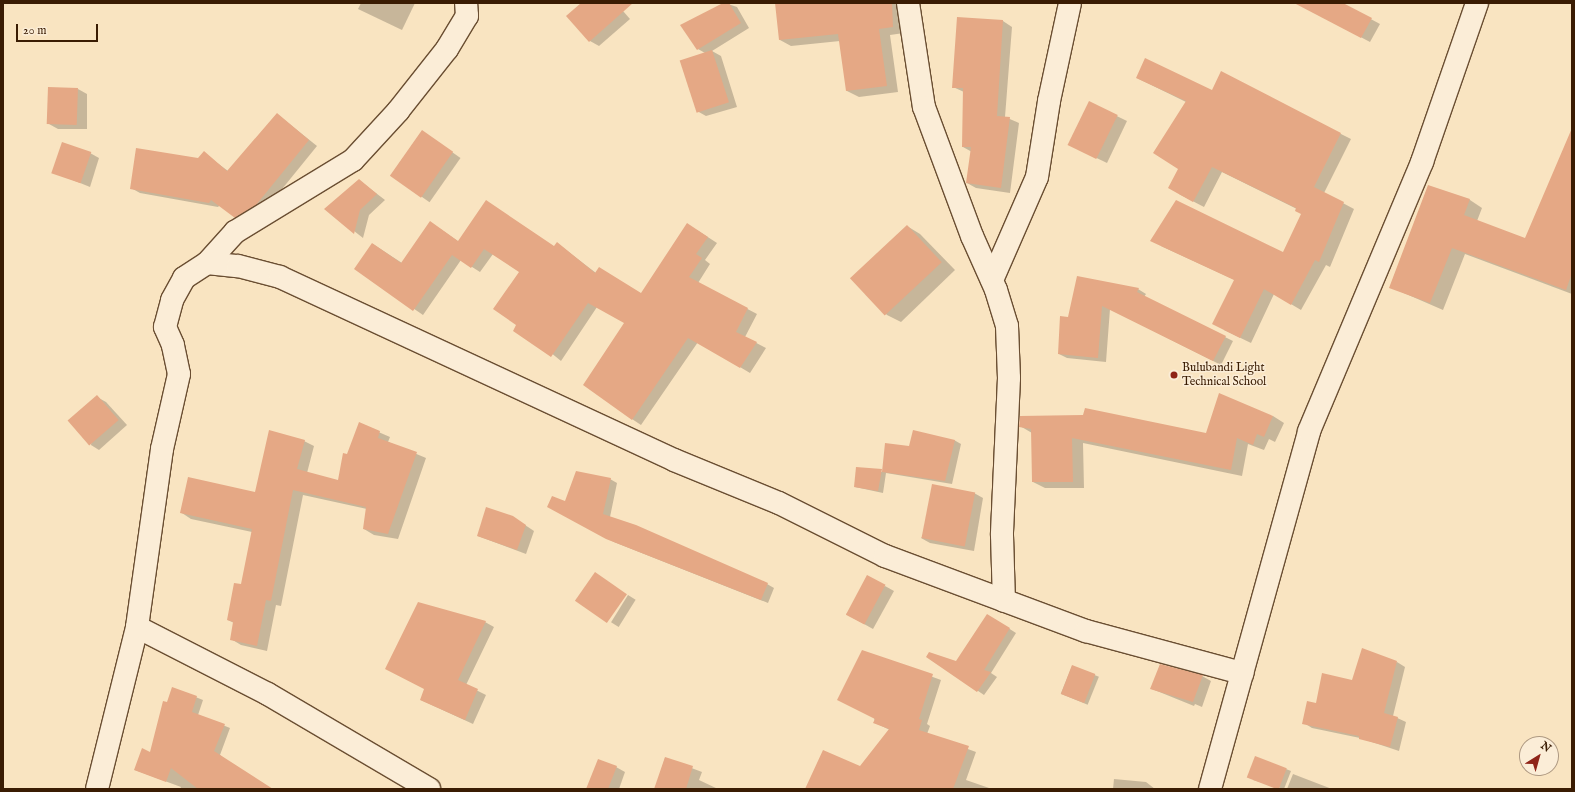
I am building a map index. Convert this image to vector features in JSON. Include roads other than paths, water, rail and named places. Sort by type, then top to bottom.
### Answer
[{"type":"street","points":[[908,3],[924,107],[972,236],[992,280],[1007,326],[1009,371],[1002,535],[1004,601]]},
{"type":"street","points":[[992,280],[1038,177],[1049,101],[1070,3]]},
{"type":"street","points":[[1210,789],[1309,431],[1422,162],[1477,3]]},
{"type":"street","points":[[97,789],[137,627],[162,450],[178,374],[173,345],[165,327],[172,300],[184,278],[208,263],[235,232],[353,160],[398,111],[447,49],[471,7]]},
{"type":"street","points":[[208,263],[238,266],[280,277],[667,457],[779,503],[885,556],[1086,631],[1242,673]]},
{"type":"street","points":[[137,627],[268,694],[430,789]]},
{"type":"place","name":"Bulubandi Light Technical School","points":[[1174,375]]}]
